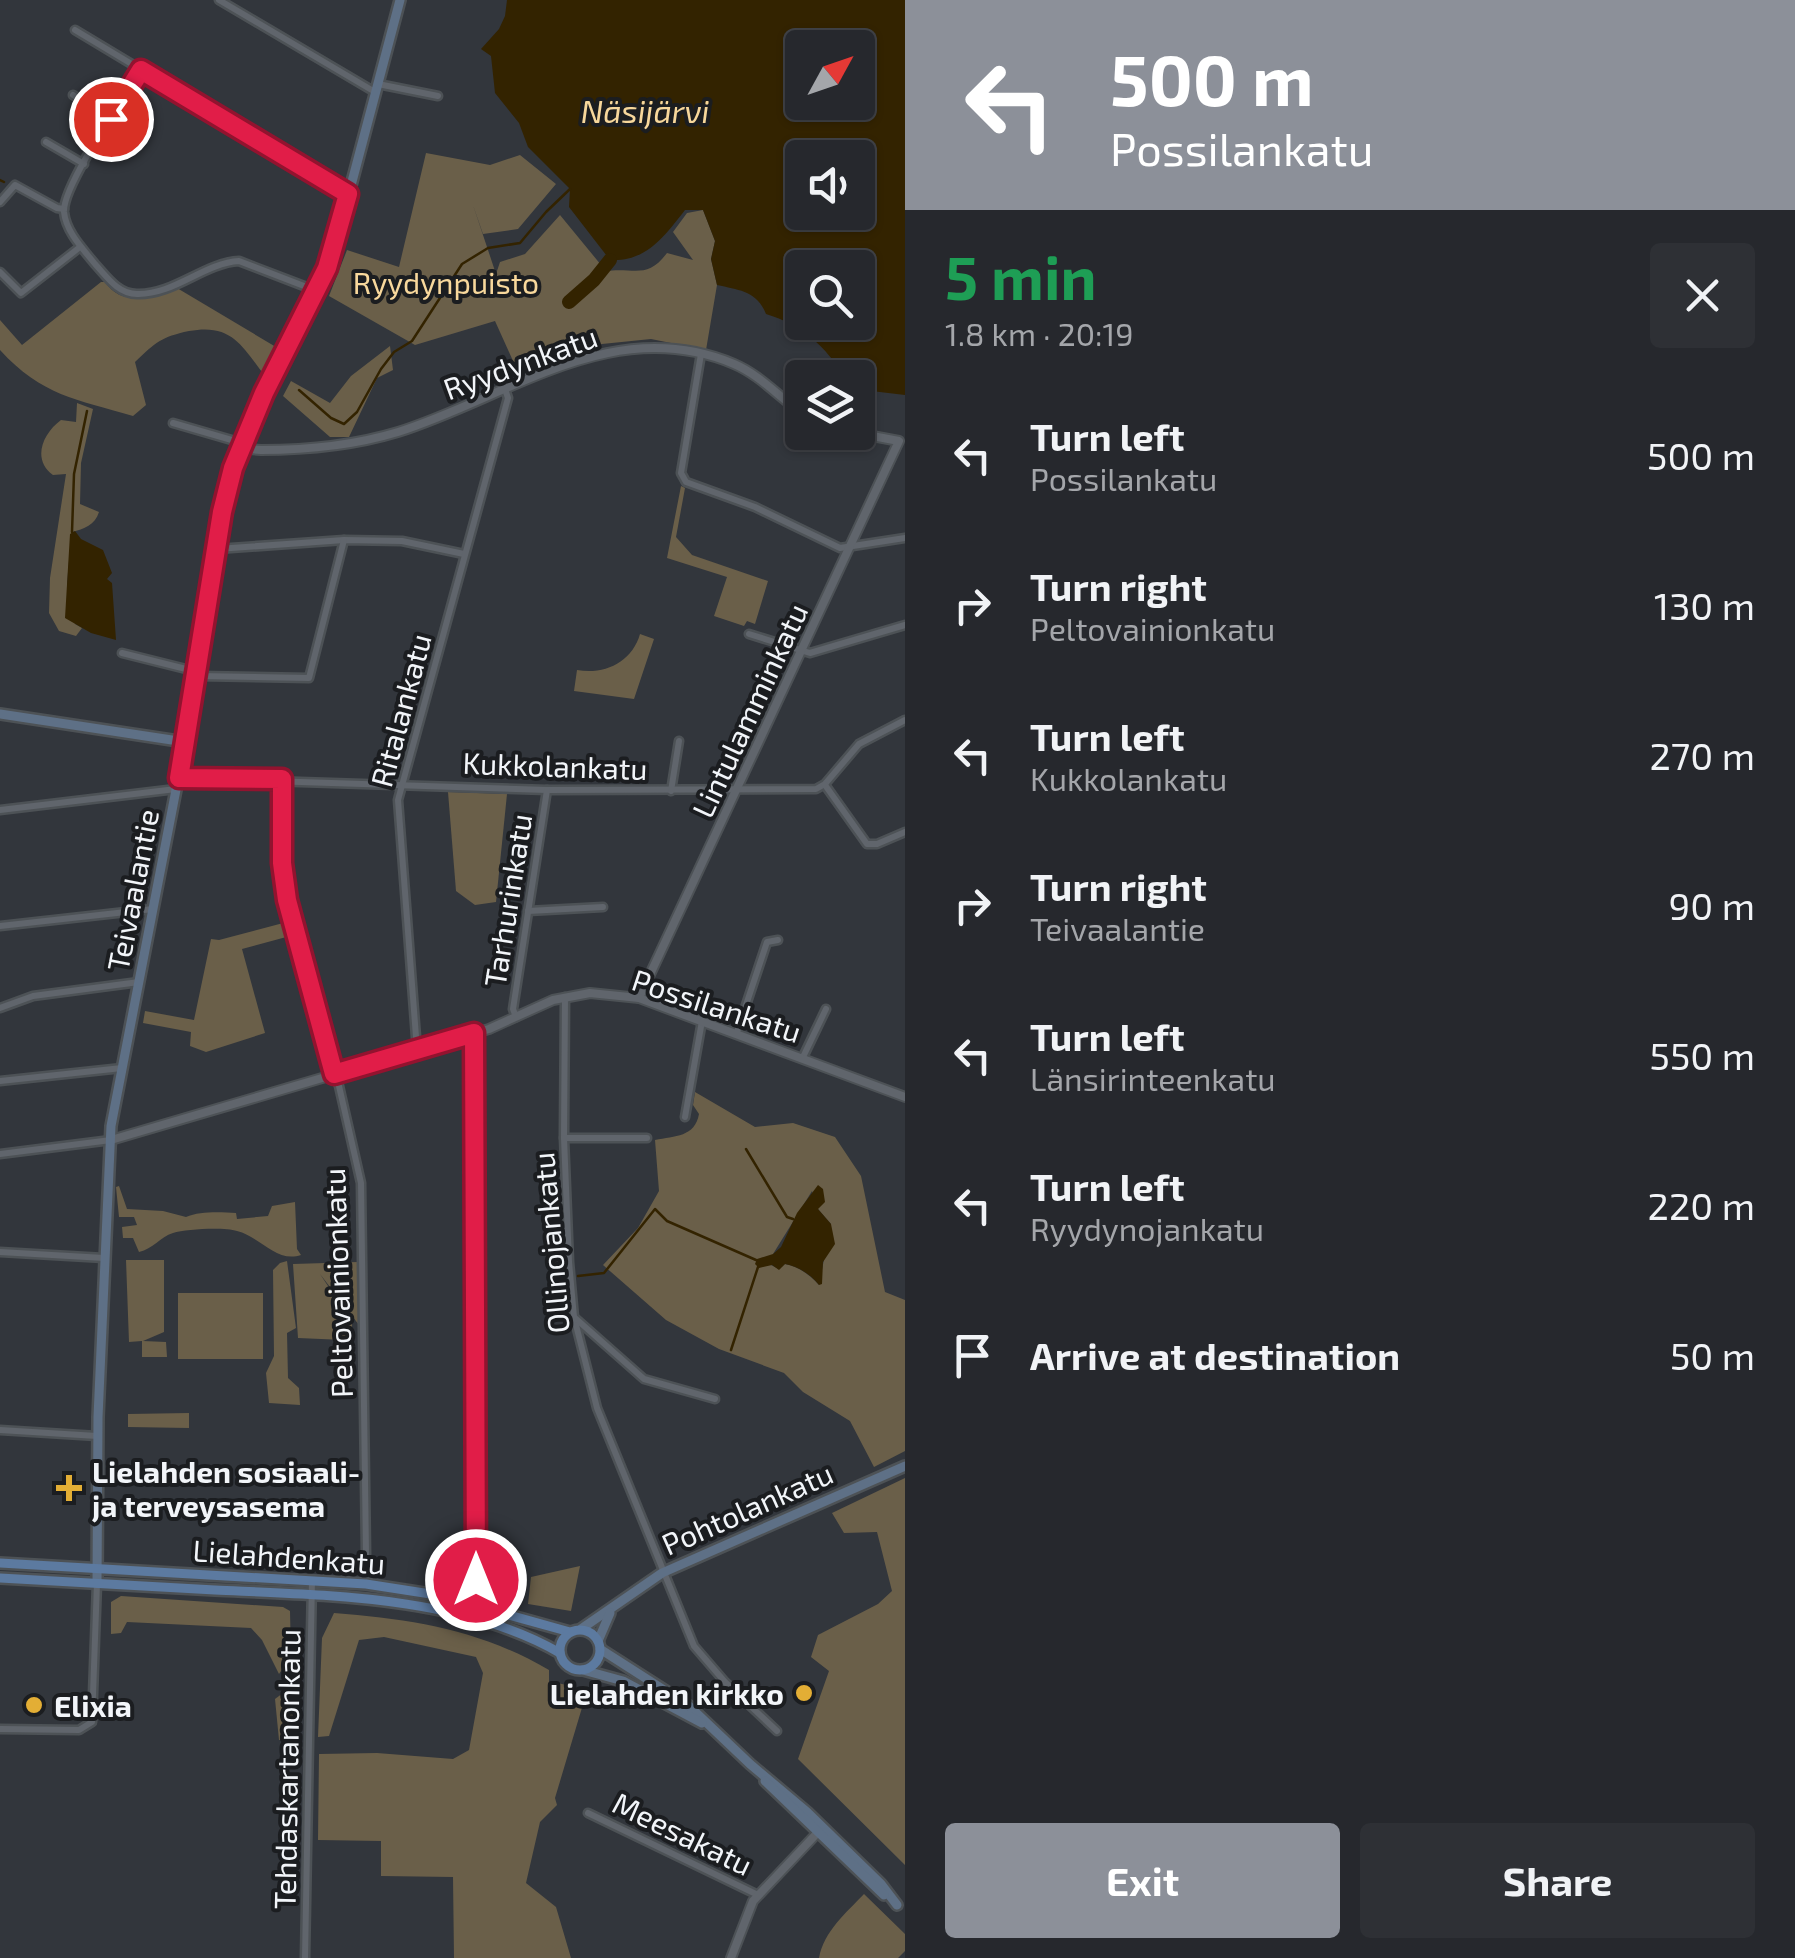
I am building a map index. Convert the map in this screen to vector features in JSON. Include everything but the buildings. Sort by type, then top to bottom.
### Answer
[{"type":"main road","name":"Teivaalantie","points":[[97,1583],[98,1436],[110,1140],[198,674],[222,512],[242,442],[317,291],[335,246],[400,0]]},
{"type":"main road","points":[[0,714],[185,742]]},
{"type":"main road","name":"Pohtolankatu","points":[[581,1629],[662,1573],[905,1466]]},
{"type":"main road","name":"Lielahdenkatu","points":[[0,1563],[312,1580],[400,1589],[570,1632]]},
{"type":"main road","name":"Lielahdenkatu","points":[[0,1578],[311,1595],[399,1604],[472,1618],[524,1635],[560,1653]]},
{"type":"main road","name":"Pohtolankatu","points":[[600,1645],[605,1620],[614,1607]]},
{"type":"main road","points":[[712,1729],[623,1681],[569,1666],[560,1653],[562,1640],[570,1632],[591,1632],[600,1645],[670,1691],[712,1729],[750,1764],[820,1830],[881,1884],[901,1909]]},
{"type":"main road","points":[[583,1670],[597,1661],[600,1645]]},
{"type":"street","points":[[219,0],[377,88],[438,96]]},
{"type":"street","points":[[75,30],[348,194]]},
{"type":"street","points":[[141,70],[84,164],[64,209],[80,246],[108,280],[128,293],[154,292],[240,261],[317,291]]},
{"type":"street","points":[[73,96],[111,119]]},
{"type":"street","points":[[46,142],[84,164]]},
{"type":"street","points":[[0,202],[15,184],[64,209]]},
{"type":"street","points":[[0,272],[21,293],[80,246]]},
{"type":"street","name":"Ryydynkatu","points":[[242,442],[249,449],[261,450],[352,444],[409,428],[544,371],[613,350],[654,346],[701,354],[752,374],[785,400]]},
{"type":"street","points":[[701,354],[681,469],[683,479],[848,549],[905,538]]},
{"type":"street","name":"Ritalankatu","points":[[417,1050],[398,800],[508,398],[505,389]]},
{"type":"street","points":[[173,423],[242,442]]},
{"type":"street","points":[[875,436],[902,441]]},
{"type":"street","name":"Lintulamminkatu","points":[[639,998],[902,441]]},
{"type":"street","points":[[122,654],[198,674],[310,678],[344,540]]},
{"type":"street","points":[[218,549],[344,540],[402,541],[464,554]]},
{"type":"street","points":[[749,634],[814,652],[905,626]]},
{"type":"street","points":[[905,720],[860,744],[825,784],[867,844],[905,832]]},
{"type":"street","points":[[671,791],[679,742]]},
{"type":"street","name":"Kukkolankatu","points":[[179,778],[547,790],[816,789],[825,784]]},
{"type":"street","name":"Peltovainionkatu","points":[[282,779],[282,863],[287,900],[361,1183],[366,1554]]},
{"type":"street","points":[[0,810],[177,789]]},
{"type":"street","name":"Tarhurinkatu","points":[[516,1017],[513,1009],[547,790]]},
{"type":"street","points":[[528,911],[602,907]]},
{"type":"street","points":[[0,926],[153,909]]},
{"type":"street","points":[[737,1032],[767,942],[778,940]]},
{"type":"street","points":[[0,1008],[33,996],[139,982]]},
{"type":"street","name":"Possilankatu","points":[[110,1140],[474,1033],[564,997],[602,993],[639,998],[905,1097]]},
{"type":"street","name":"Ollinojankatu","points":[[564,997],[564,1138],[574,1317],[597,1408],[694,1646],[777,1730]]},
{"type":"street","points":[[803,1057],[826,1009]]},
{"type":"street","points":[[686,1117],[702,1021]]},
{"type":"street","points":[[472,1618],[474,1033]]},
{"type":"street","points":[[0,1081],[122,1068]]},
{"type":"street","points":[[564,1138],[647,1138]]},
{"type":"street","points":[[0,1154],[110,1140]]},
{"type":"street","points":[[0,1252],[104,1258]]},
{"type":"street","points":[[574,1317],[644,1379],[715,1399]]},
{"type":"street","points":[[0,1430],[98,1436]]},
{"type":"street","name":"Tehdaskartanonkatu","points":[[305,1958],[312,1580]]},
{"type":"street","points":[[0,1729],[79,1730],[92,1722],[97,1583]]},
{"type":"street","name":"Meesakatu","points":[[588,1812],[758,1895]]},
{"type":"street","points":[[731,1958],[758,1895],[820,1830]]},
{"type":"green space","name":"Ryydynpuisto","points":[[426,153],[490,165],[520,155],[556,184],[518,229],[483,234],[473,205],[496,274],[500,262],[525,254],[560,215],[606,271],[646,270],[667,253],[693,260],[673,232],[687,213],[703,210],[715,241],[711,259],[717,285],[706,350],[651,339],[602,344],[518,372],[495,321],[415,345],[329,296],[347,250],[399,267]]},
{"type":"green space","points":[[101,282],[120,295],[138,298],[177,288],[281,350],[265,376],[242,346],[216,330],[189,331],[165,338],[135,362],[146,405],[133,416],[46,387],[0,350],[0,320],[22,345]]},
{"type":"green space","points":[[390,346],[393,370],[377,378],[349,437],[330,437],[283,396],[291,381],[330,403],[351,376]]},
{"type":"green space","points":[[77,403],[93,409],[81,463],[80,504],[99,512],[92,523],[72,532],[71,537],[67,584],[75,624],[82,628],[76,636],[59,631],[49,613],[50,578],[66,474],[53,475],[41,455],[54,426],[61,420],[76,422]]},
{"type":"green space","points":[[681,486],[685,488],[676,537],[692,555],[768,581],[755,624],[747,621],[744,626],[714,616],[727,577],[667,558]]},
{"type":"green space","points":[[640,634],[654,639],[634,699],[574,691],[577,670],[598,670],[616,664],[631,652]]},
{"type":"green space","points":[[448,792],[507,794],[496,902],[475,905],[456,891]]},
{"type":"green space","points":[[287,922],[290,936],[242,949],[265,1033],[206,1052],[190,1046],[191,1032],[143,1023],[145,1011],[194,1020],[211,939]]},
{"type":"green space","points":[[695,1092],[755,1127],[793,1123],[835,1137],[861,1176],[885,1292],[905,1300],[905,1451],[874,1467],[850,1421],[803,1392],[784,1373],[719,1349],[666,1320],[603,1265],[638,1228],[659,1191],[655,1140],[689,1131],[699,1114],[693,1105]],"holes":[[[812,1191],[818,1209],[831,1224],[819,1285],[795,1267],[785,1264],[779,1269],[771,1265],[773,1254]]]},
{"type":"green space","points":[[119,1186],[127,1209],[186,1217],[217,1212],[236,1213],[237,1219],[268,1216],[272,1206],[295,1202],[297,1249],[301,1255],[276,1253],[246,1234],[214,1229],[173,1233],[139,1252],[133,1238],[123,1238],[122,1227],[137,1225],[134,1217],[119,1217]]},
{"type":"green space","points":[[126,1260],[164,1260],[164,1332],[143,1341],[166,1342],[167,1357],[142,1357],[142,1341],[129,1342]]},
{"type":"green space","points":[[287,1261],[296,1328],[287,1333],[288,1378],[299,1388],[300,1405],[269,1403],[266,1373],[274,1356],[273,1270]]},
{"type":"green space","points":[[358,1262],[359,1325],[320,1274],[352,1322],[352,1332],[344,1340],[298,1338],[293,1264]]},
{"type":"green space","points":[[178,1293],[263,1293],[263,1359],[178,1359]]},
{"type":"green space","points":[[189,1413],[189,1428],[128,1427],[128,1414]]},
{"type":"green space","points":[[905,1478],[905,1865],[798,1759],[829,1671],[811,1657],[818,1635],[878,1604],[892,1591],[877,1532],[844,1533],[832,1513]]},
{"type":"green space","points":[[580,1566],[571,1611],[528,1604],[531,1577]]},
{"type":"green space","points":[[121,1596],[283,1607],[290,1611],[291,1656],[279,1674],[262,1640],[251,1628],[127,1622],[121,1633],[111,1634],[111,1602]]},
{"type":"green space","points":[[334,1613],[418,1623],[498,1645],[549,1670],[549,1684],[565,1685],[584,1701],[555,1798],[557,1805],[540,1822],[526,1883],[556,1907],[571,1958],[454,1958],[453,1877],[381,1876],[381,1841],[318,1840],[319,1754],[377,1753],[453,1759],[469,1750],[483,1673],[476,1657],[384,1637],[359,1640],[329,1736],[318,1737],[322,1638]]},
{"type":"green space","points":[[283,1693],[293,1714],[294,1739],[279,1740],[275,1699]]},
{"type":"green space","points":[[864,1894],[905,1934],[905,1951],[898,1958],[819,1958],[831,1931]]},
{"type":"water","name":"Näsijärvi","points":[[507,0],[905,0],[905,395],[875,391],[875,360],[832,360],[813,340],[875,340],[875,250],[785,250],[785,322],[766,314],[758,300],[746,293],[717,285],[711,259],[715,241],[703,210],[685,210],[662,238],[644,252],[610,260],[569,207],[570,189],[528,147],[519,123],[495,93],[491,56],[481,49],[499,29]]},
{"type":"water","points":[[75,531],[81,539],[103,550],[112,573],[107,579],[112,583],[116,640],[91,633],[65,618],[70,534]]},
{"type":"water","points":[[818,1185],[823,1189],[825,1202],[818,1209],[831,1224],[835,1244],[823,1262],[822,1284],[790,1265],[779,1270],[772,1265],[759,1268],[755,1264],[757,1259],[781,1247],[797,1213]]},
{"type":"waterway","points":[[0,180],[4,182]]},
{"type":"waterway","points":[[299,390],[331,418],[344,424],[357,412],[394,352],[412,341],[462,264],[488,248],[520,243],[570,189]]},
{"type":"waterway","points":[[569,302],[610,260]]},
{"type":"waterway","points":[[72,532],[74,474],[87,411]]},
{"type":"waterway","points":[[746,1149],[787,1217],[793,1219]]},
{"type":"waterway","points":[[578,1276],[604,1273],[655,1209],[667,1221],[756,1260]]},
{"type":"waterway","points":[[731,1350],[758,1267]]},
{"type":"place","name":"Lielahden sosiaali- ja terveysasema","points":[[69,1488]]},
{"type":"place","name":"Lielahden kirkko","points":[[804,1693]]},
{"type":"place","name":"Elixia","points":[[34,1705]]},
{"type":"route","points":[[111,119],[141,70],[348,194],[327,268],[264,393],[233,468],[222,512],[179,778],[282,779],[282,863],[287,900],[334,1074],[474,1033],[476,1580]]}]
